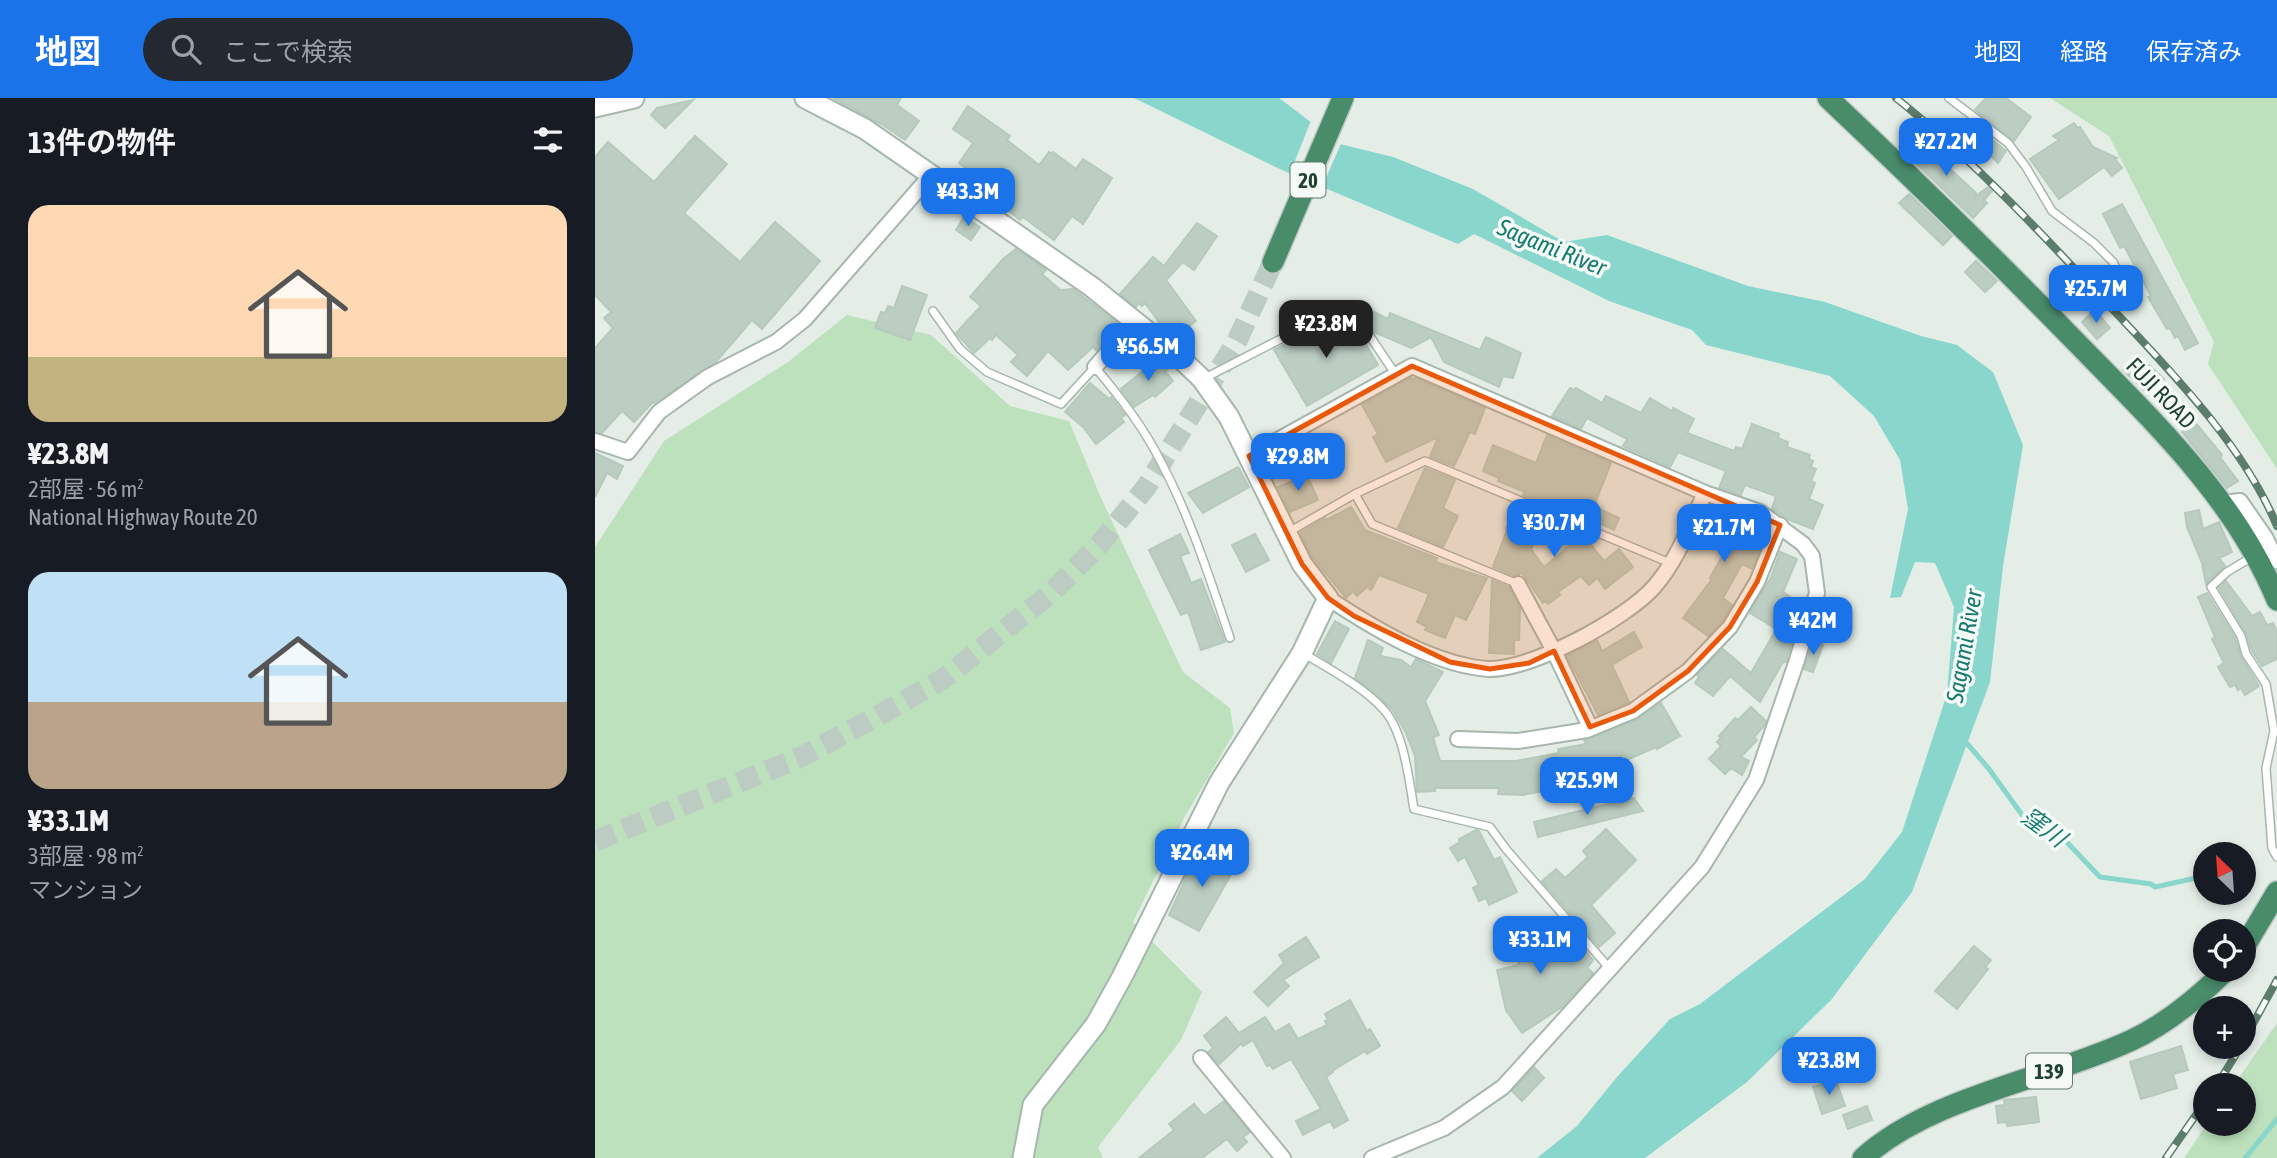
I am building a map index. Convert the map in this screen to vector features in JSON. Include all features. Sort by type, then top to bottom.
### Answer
[{"type":"highway","name":"20","points":[[1273,262],[1343,98]]},
{"type":"highway","name":"FUJI ROAD","points":[[1828,98],[1943,207],[2179,449],[2223,503],[2256,555],[2277,600]]},
{"type":"highway","points":[[2256,927],[2277,892]]},
{"type":"highway","name":"139","points":[[1863,1158],[1909,1126],[1956,1105],[2132,1040],[2171,1017],[2214,982]]},
{"type":"street","points":[[595,107],[634,98]]},
{"type":"street","points":[[805,98],[865,129],[1092,288],[1202,379],[1229,417],[1302,565],[1328,598],[1387,634],[1450,662],[1490,669],[1529,663],[1638,604],[1656,585],[1670,563],[1705,493]]},
{"type":"street","points":[[595,441],[628,452],[659,412],[708,377],[776,342],[805,319],[931,176]]},
{"type":"street","points":[[1095,367],[1135,322]]},
{"type":"street","points":[[1249,456],[1412,366],[1705,493],[1760,512],[1803,544],[1812,556],[1817,593],[1756,780],[1702,867],[1503,1087],[1444,1128],[1372,1158]]},
{"type":"street","points":[[2223,503],[2240,501],[2265,537],[2277,561]]},
{"type":"street","points":[[1458,739],[1518,741],[1587,730],[1633,712],[1696,663],[1730,627],[1757,582],[1780,525]]},
{"type":"street","points":[[1518,584],[1590,727]]},
{"type":"street","points":[[1023,1158],[1033,1105],[1096,1024],[1219,783],[1302,653],[1328,598]]},
{"type":"street","points":[[1201,1058],[1283,1158]]},
{"type":"lane","points":[[1949,98],[2008,143],[2052,211],[2094,243],[2113,262],[2128,290]]},
{"type":"lane","points":[[1202,379],[1339,309],[1355,314],[1397,375]]},
{"type":"lane","points":[[933,311],[960,349],[987,372],[1061,404],[1095,367],[1120,397],[1162,462],[1194,531],[1230,638]]},
{"type":"lane","points":[[1287,533],[1355,494],[1425,461],[1670,563]]},
{"type":"lane","points":[[1355,494],[1372,524],[1518,584]]},
{"type":"lane","points":[[2256,555],[2222,575],[2211,587],[2241,636],[2246,654],[2266,684],[2274,732],[2266,768],[2272,848],[2277,857]]},
{"type":"lane","points":[[1302,653],[1349,682],[1385,711],[1403,748],[1414,809],[1490,827],[1611,970]]},
{"type":"highlighted area","points":[[1412,366],[1780,525],[1757,582],[1730,627],[1688,671],[1633,711],[1590,727],[1554,651],[1529,663],[1490,669],[1450,662],[1354,616],[1328,598],[1302,564],[1249,456]]},
{"type":"green space","points":[[2050,98],[2277,98],[2277,469],[2208,364],[2214,342],[2109,136]]},
{"type":"green space","points":[[847,315],[931,335],[1010,406],[1069,421],[1101,498],[1183,672],[1230,708],[1234,733],[1183,820],[1133,922],[1202,992],[1181,1040],[1098,1147],[1103,1158],[595,1158],[595,547],[664,441],[788,362]]},
{"type":"green space","points":[[2277,1023],[2277,1158],[2184,1158],[2199,1136],[2256,1136],[2256,1073],[2242,1073],[2252,1059],[2256,1059],[2256,1053]]},
{"type":"water","name":"Sagami River","points":[[1134,98],[1279,98],[1340,144],[1393,157],[1473,189],[1564,242],[1607,235],[1748,286],[1825,302],[1921,336],[1957,345],[1993,372],[2023,445],[2003,566],[1990,682],[1912,892],[1831,1000],[1747,1082],[1645,1158],[1537,1158],[1577,1126],[1670,1019],[1700,1004],[1865,879],[1902,832],[1947,694],[1954,607],[1935,563],[1915,562],[1901,597],[1890,598],[1908,509],[1900,460],[1874,416],[1830,376],[1706,345],[1692,330],[1609,301],[1474,234],[1458,244],[1282,170]]},
{"type":"pier","points":[[1312,118],[1342,141],[1321,190],[1289,176]]},
{"type":"building","points":[[833,98],[901,98],[897,105],[919,121],[905,140]]},
{"type":"building","points":[[1986,98],[2006,98],[2031,117],[2014,141],[1975,110]]},
{"type":"building","points":[[693,100],[665,128],[651,115],[657,108]]},
{"type":"building","points":[[968,106],[1010,136],[1007,140],[1039,165],[1049,152],[1053,152],[1076,169],[1083,159],[1112,178],[1083,224],[1072,216],[1054,240],[1023,217],[1020,220],[1009,211],[1011,208],[1008,206],[1012,201],[959,163],[973,143],[953,129]]},
{"type":"building","points":[[1967,119],[2006,151],[1998,163],[1965,130],[1962,125]]},
{"type":"building","points":[[2074,123],[2080,127],[2093,147],[2117,158],[2115,159],[2122,168],[2112,176],[2104,167],[2059,199],[2030,159],[2059,140],[2053,136]]},
{"type":"building","points":[[695,136],[727,164],[684,213],[740,262],[775,222],[820,261],[762,329],[752,320],[715,363],[653,402],[634,422],[622,411],[602,433],[595,432],[595,348],[613,328],[604,318],[611,312],[595,295],[595,157],[608,142],[654,182]]},
{"type":"building","points":[[1909,136],[1933,158],[1936,156],[1976,193],[1973,198],[1988,187],[1992,191],[1984,200],[1987,203],[1973,218],[1899,147]]},
{"type":"building","points":[[1909,194],[1952,236],[1943,245],[1899,203]]},
{"type":"building","points":[[2122,204],[2198,343],[2185,350],[2178,336],[2175,338],[2170,328],[2167,329],[2148,297],[2151,296],[2124,246],[2120,248],[2103,214]]},
{"type":"building","points":[[964,217],[980,227],[971,240],[956,230]]},
{"type":"building","points":[[1197,223],[1217,236],[1194,270],[1183,262],[1166,280],[1196,321],[1174,337],[1165,330],[1145,303],[1142,306],[1139,303],[1136,307],[1120,294],[1153,257],[1164,266]]},
{"type":"building","points":[[1016,249],[1046,270],[1042,274],[1060,290],[1073,289],[1119,324],[1097,351],[1093,347],[1068,370],[1048,351],[1027,376],[1011,362],[1018,355],[996,335],[974,353],[956,333],[981,306],[970,297],[1003,259]]},
{"type":"building","points":[[1976,261],[1997,281],[1985,292],[1965,272]]},
{"type":"building","points":[[902,286],[927,295],[910,340],[875,328],[881,312],[885,313],[888,306],[894,308]]},
{"type":"building","points":[[1304,302],[1313,315],[1287,329],[1284,320],[1292,318],[1288,313]]},
{"type":"building","points":[[2095,310],[2110,328],[2097,339],[2082,322]]},
{"type":"building","points":[[1374,312],[1388,319],[1390,313],[1480,350],[1486,337],[1521,353],[1513,378],[1503,376],[1499,387],[1444,362],[1431,337],[1411,348],[1374,332],[1369,323]]},
{"type":"building","points":[[1347,321],[1349,325],[1353,322],[1378,365],[1307,406],[1274,350],[1320,326],[1327,334]]},
{"type":"building","points":[[2138,355],[2164,379],[2151,392],[2146,392],[2123,370]]},
{"type":"building","points":[[1159,358],[1173,381],[1155,397],[1153,395],[1134,407],[1121,389]]},
{"type":"building","points":[[1410,378],[1485,408],[1475,434],[1470,432],[1454,466],[1430,457],[1438,437],[1386,462],[1373,437],[1378,434],[1362,405]]},
{"type":"building","points":[[1090,383],[1109,399],[1111,397],[1125,415],[1121,418],[1124,422],[1096,444],[1083,427],[1065,412]]},
{"type":"building","points":[[1570,388],[1576,388],[1602,403],[1606,396],[1641,413],[1650,398],[1672,411],[1673,408],[1694,419],[1687,433],[1734,451],[1736,447],[1742,449],[1752,424],[1779,434],[1778,438],[1788,442],[1787,447],[1810,455],[1809,459],[1813,461],[1811,467],[1816,469],[1811,481],[1815,483],[1809,499],[1823,505],[1813,529],[1787,519],[1772,509],[1776,496],[1745,485],[1741,495],[1719,488],[1726,471],[1678,452],[1670,467],[1623,446],[1627,439],[1587,418],[1581,429],[1552,416]]},
{"type":"building","points":[[2194,421],[2222,455],[2220,457],[2238,481],[2227,488],[2182,432]]},
{"type":"building","points":[[1547,435],[1611,463],[1594,506],[1619,518],[1614,530],[1554,502],[1551,507],[1523,495],[1525,492],[1498,481],[1499,478],[1483,471],[1493,445],[1536,463]]},
{"type":"building","points":[[595,453],[623,466],[617,479],[607,473],[595,497]]},
{"type":"building","points":[[1238,467],[1249,487],[1203,513],[1188,493]]},
{"type":"building","points":[[1425,468],[1455,480],[1443,508],[1458,516],[1443,547],[1398,528]]},
{"type":"building","points":[[1307,475],[1318,500],[1290,512],[1278,487]]},
{"type":"building","points":[[1711,505],[1764,527],[1757,542],[1762,544],[1752,569],[1742,564],[1723,598],[1732,605],[1708,636],[1683,618],[1712,579],[1710,578],[1725,551],[1695,538]]},
{"type":"building","points":[[1518,506],[1546,518],[1531,549],[1544,567],[1583,535],[1604,561],[1619,549],[1633,567],[1605,589],[1597,578],[1589,585],[1581,576],[1558,592],[1560,595],[1548,604],[1546,601],[1543,603],[1522,573],[1514,576],[1493,567],[1506,529]]},
{"type":"building","points":[[1351,507],[1365,530],[1437,558],[1435,562],[1487,578],[1466,620],[1455,615],[1445,638],[1425,630],[1427,627],[1417,622],[1429,594],[1379,575],[1371,590],[1367,587],[1357,596],[1353,591],[1346,598],[1312,557],[1300,533]]},
{"type":"building","points":[[2199,510],[2203,529],[2219,522],[2232,552],[2219,558],[2225,566],[2206,584],[2202,563],[2187,527],[2185,513]]},
{"type":"building","points":[[1180,534],[1189,553],[1180,556],[1191,583],[1201,579],[1225,642],[1201,650],[1188,612],[1181,615],[1149,550]]},
{"type":"building","points":[[1255,534],[1269,560],[1246,572],[1232,545]]},
{"type":"building","points":[[1780,552],[1797,559],[1783,592],[1792,598],[1773,627],[1750,613],[1771,577]]},
{"type":"building","points":[[1492,580],[1509,587],[1520,608],[1519,640],[1514,640],[1514,654],[1489,653]]},
{"type":"building","points":[[2226,581],[2252,616],[2260,612],[2267,625],[2273,623],[2277,631],[2277,659],[2262,666],[2252,651],[2246,633],[2219,588]]},
{"type":"building","points":[[2207,593],[2235,638],[2241,657],[2259,686],[2245,695],[2241,688],[2238,690],[2235,685],[2230,687],[2218,667],[2224,663],[2212,639],[2215,637],[2198,597]]},
{"type":"building","points":[[1335,621],[1349,629],[1331,663],[1317,654]]},
{"type":"building","points":[[1776,630],[1794,636],[1786,662],[1783,662],[1760,702],[1730,676],[1713,696],[1695,683],[1699,677],[1697,675],[1723,649],[1751,673]]},
{"type":"building","points":[[1634,632],[1642,647],[1612,665],[1629,702],[1598,715],[1567,656],[1597,640],[1602,651]]},
{"type":"building","points":[[1368,640],[1383,648],[1380,656],[1401,660],[1411,667],[1416,659],[1443,672],[1425,701],[1439,735],[1433,737],[1440,761],[1516,761],[1559,753],[1558,749],[1586,744],[1584,740],[1637,720],[1661,703],[1680,736],[1657,749],[1656,747],[1627,760],[1624,755],[1589,773],[1590,779],[1563,787],[1523,795],[1498,794],[1499,788],[1435,788],[1435,791],[1417,792],[1415,756],[1405,731],[1392,709],[1355,678]]},
{"type":"building","points":[[1813,642],[1823,645],[1813,672],[1804,669]]},
{"type":"building","points":[[1751,707],[1766,721],[1765,725],[1754,737],[1757,740],[1741,757],[1749,761],[1742,775],[1731,768],[1725,774],[1709,759],[1721,746],[1717,742],[1721,737],[1719,736],[1735,718],[1738,720]]},
{"type":"building","points":[[1634,798],[1643,811],[1538,837],[1534,822]]},
{"type":"building","points":[[1606,829],[1636,860],[1591,905],[1615,933],[1599,947],[1542,881],[1556,869],[1565,878],[1588,857],[1583,851]]},
{"type":"building","points":[[1476,830],[1494,860],[1500,857],[1517,892],[1489,905],[1486,898],[1479,901],[1473,888],[1479,885],[1465,857],[1458,861],[1450,848],[1460,842],[1459,839]]},
{"type":"building","points":[[1208,848],[1237,864],[1199,931],[1169,915],[1190,869],[1193,871],[1197,868]]},
{"type":"building","points":[[1528,920],[1572,954],[1580,944],[1593,960],[1587,968],[1593,973],[1562,1007],[1522,1033],[1506,1010],[1497,970],[1519,965],[1506,936],[1518,931],[1516,927]]},
{"type":"building","points":[[1306,937],[1319,957],[1283,980],[1289,986],[1268,1006],[1254,992],[1284,963],[1279,955]]},
{"type":"building","points":[[1974,946],[1991,960],[1985,967],[1988,969],[1957,1009],[1935,991]]},
{"type":"building","points":[[1350,1000],[1367,1031],[1370,1029],[1380,1046],[1367,1054],[1365,1051],[1326,1077],[1348,1120],[1334,1128],[1330,1121],[1303,1135],[1296,1121],[1321,1109],[1291,1059],[1273,1069],[1270,1065],[1267,1066],[1253,1040],[1243,1046],[1242,1043],[1219,1064],[1208,1052],[1213,1048],[1204,1036],[1226,1017],[1239,1033],[1265,1017],[1275,1032],[1289,1024],[1298,1039],[1327,1025],[1325,1014]]},
{"type":"building","points":[[2181,1046],[2188,1070],[2173,1074],[2177,1088],[2141,1099],[2130,1062]]},
{"type":"building","points":[[1534,1067],[1544,1078],[1522,1101],[1512,1091]]},
{"type":"building","points":[[1836,1080],[1845,1106],[1822,1114],[1813,1087]]},
{"type":"building","points":[[2036,1097],[2039,1122],[2007,1126],[2006,1122],[1998,1123],[1996,1106],[2005,1105],[2004,1100]]},
{"type":"building","points":[[1224,1101],[1250,1132],[1243,1137],[1247,1142],[1237,1151],[1227,1139],[1202,1158],[1139,1158],[1174,1130],[1169,1124],[1194,1104],[1204,1116]]},
{"type":"building","points":[[1867,1106],[1872,1120],[1848,1129],[1843,1115]]},
{"type":"waterway","name":"窪川","points":[[1964,740],[2025,819],[2061,836],[2100,877],[2151,884],[2155,887],[2193,879]]},
{"type":"waterway","name":"窪川","points":[[2245,1158],[2277,1119]]},
{"type":"tunnel","points":[[595,841],[799,758],[874,718],[943,679],[1051,593],[1099,545],[1147,486],[1237,341],[1273,262]]},
{"type":"railway","points":[[1896,98],[2004,196],[2178,380],[2244,465],[2277,526]]},
{"type":"railway","points":[[2256,1018],[2277,980]]},
{"type":"railway","points":[[2224,1073],[2233,1059]]},
{"type":"railway","points":[[2166,1158],[2193,1119]]}]
